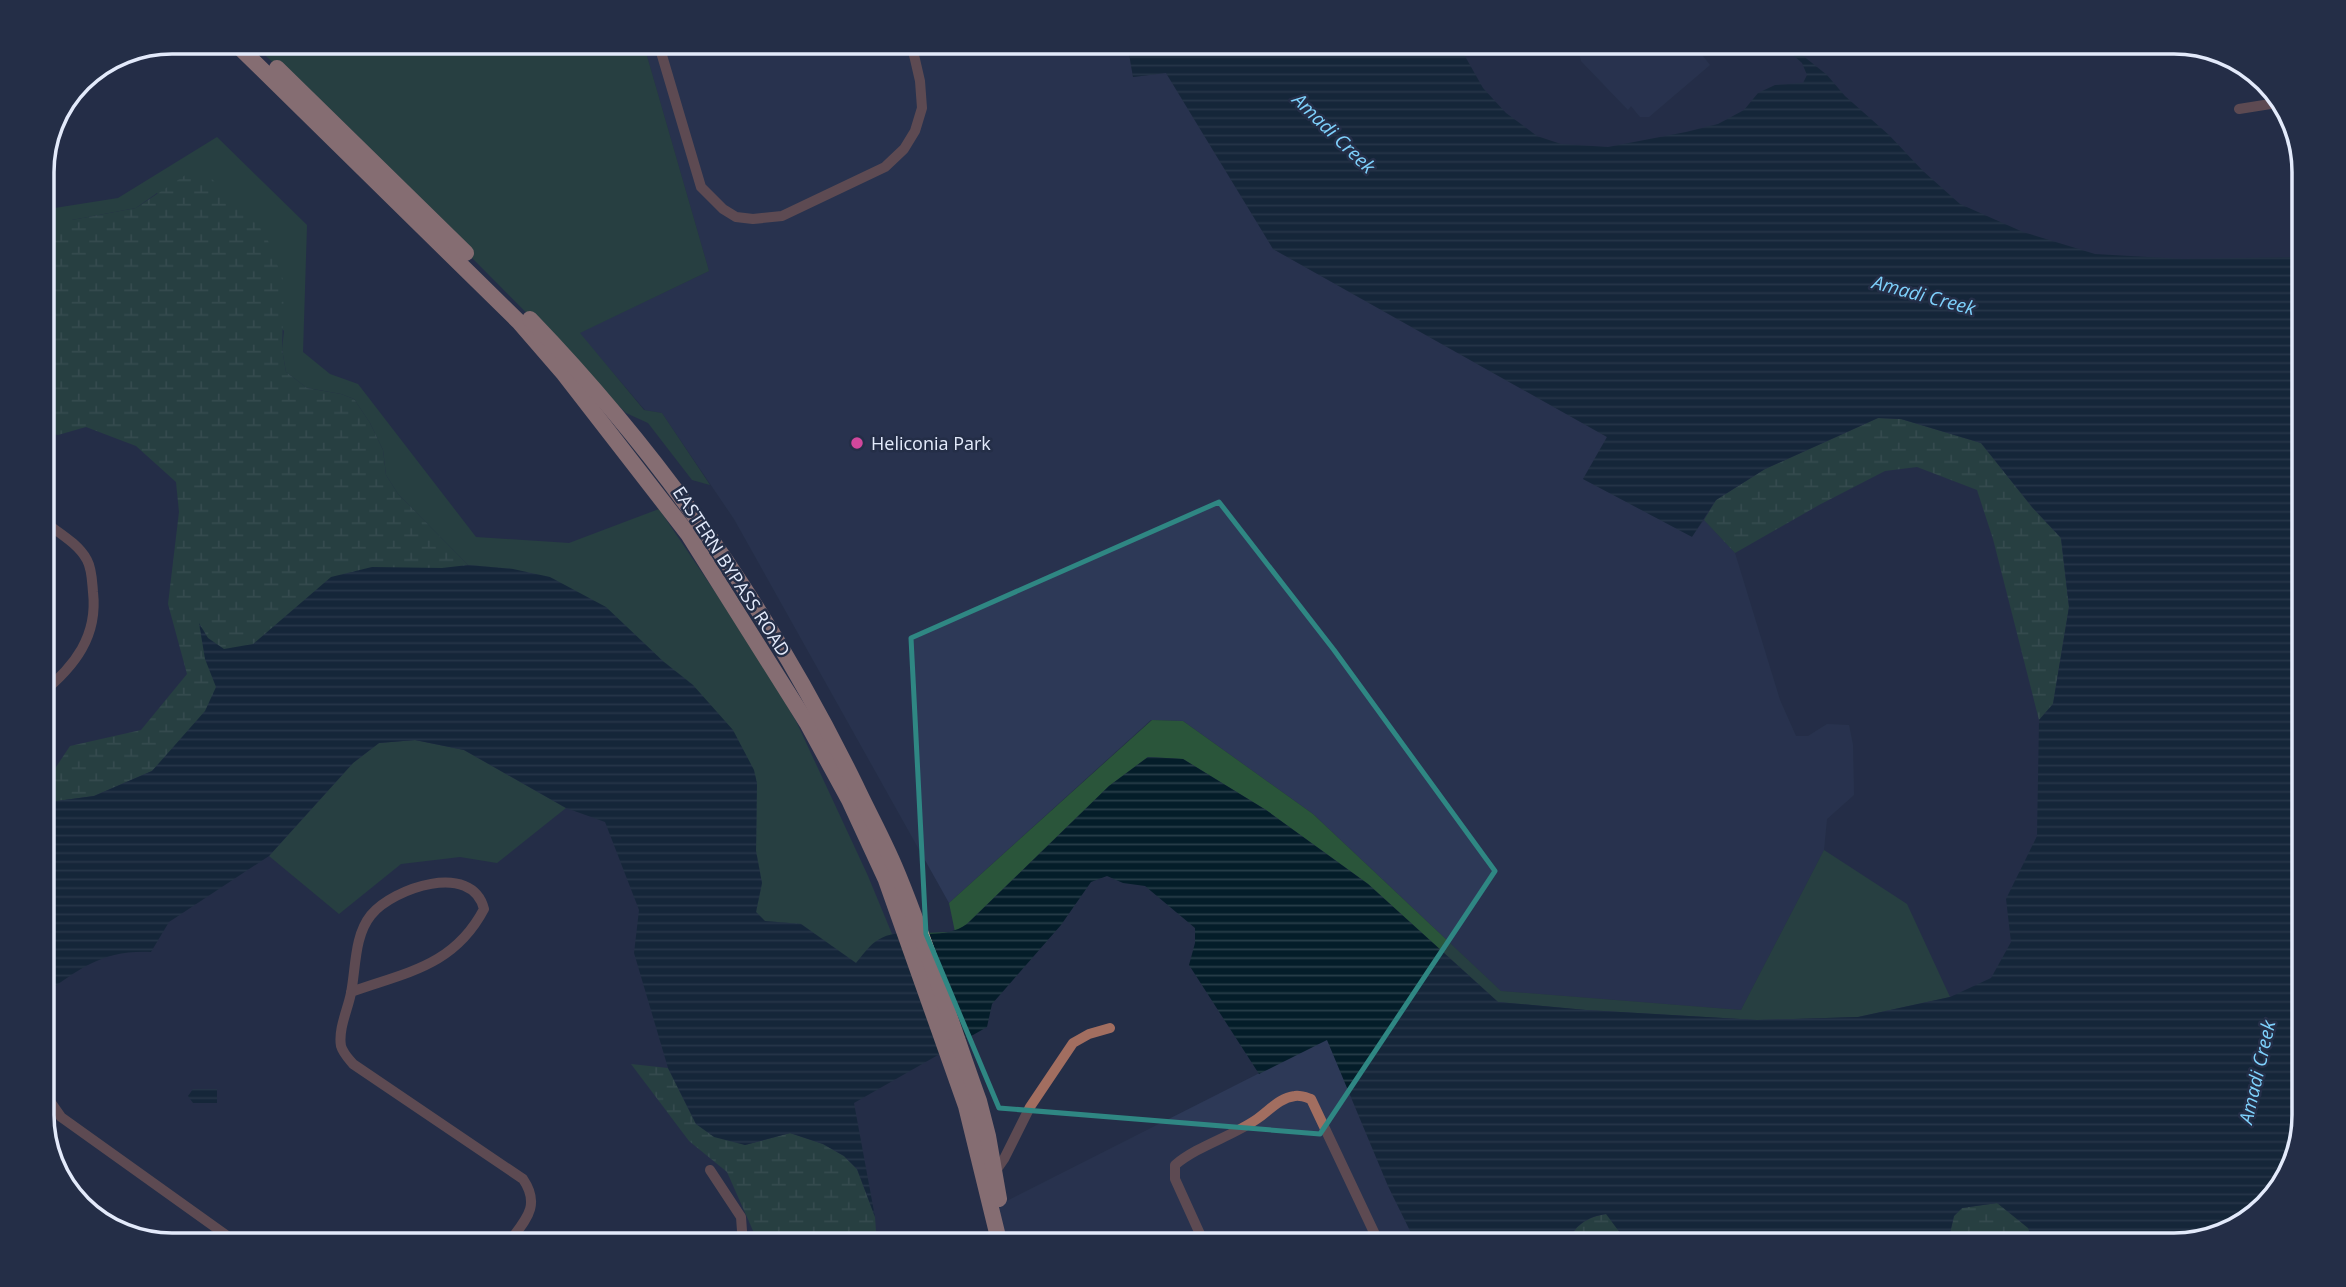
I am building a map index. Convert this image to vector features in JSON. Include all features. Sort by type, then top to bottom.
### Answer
[{"type":"main road","name":"EASTERN BYPASS ROAD","points":[[246,54],[519,322],[671,509],[807,723],[892,877]]},
{"type":"main road","name":"EASTERN BYPASS ROAD","points":[[262,54],[458,245],[584,377],[703,524],[771,631],[820,713],[892,877],[973,1104],[994,1172],[999,1198],[1000,1233]]},
{"type":"main road","name":"EASTERN BYPASS ROAD","points":[[973,1104],[998,1233]]},
{"type":"street","points":[[662,54],[701,187],[723,209],[736,217],[753,219],[782,216],[885,167],[904,149],[915,131],[922,108],[914,54]]},
{"type":"street","points":[[2239,109],[2270,104]]},
{"type":"street","points":[[55,530],[79,549],[87,560],[94,600],[88,639],[78,659],[55,682]]},
{"type":"street","points":[[351,992],[405,974],[443,956],[464,940],[478,921],[484,909],[482,899],[463,887],[449,883],[432,883],[409,889],[385,902],[370,916],[356,954],[341,1046],[353,1064],[523,1179],[531,1191],[530,1213],[516,1233]]},
{"type":"street","points":[[994,1172],[1004,1159],[1030,1108],[1073,1043],[1089,1034],[1110,1028]]},
{"type":"street","points":[[1200,1233],[1175,1179],[1175,1165],[1187,1155],[1259,1118],[1277,1102],[1297,1095],[1311,1099],[1374,1233]]},
{"type":"street","points":[[55,1108],[61,1116],[223,1233]]},
{"type":"street","points":[[710,1170],[741,1217],[742,1233]]},
{"type":"highlighted area","points":[[1219,502],[1334,650],[1495,871],[1320,1134],[999,1108],[926,934],[911,638]]},
{"type":"shaded area","points":[[646,54],[1129,54],[1133,77],[1166,73],[1273,249],[1607,437],[1583,479],[1692,536],[1704,520],[1735,553],[1780,700],[1796,736],[1808,736],[1827,724],[1849,725],[1853,745],[1854,795],[1827,819],[1824,850],[1741,1010],[1501,991],[1313,814],[1183,721],[1151,720],[949,903],[734,519],[662,413],[645,410],[579,333],[709,271]]},
{"type":"shaded area","points":[[1579,54],[1701,54],[1710,65],[1649,117],[1640,117],[1631,106],[1628,110],[1581,61]]},
{"type":"shaded area","points":[[1327,1039],[1388,1186],[1411,1233],[990,1233],[987,1211]]},
{"type":"green space","points":[[264,54],[646,54],[709,271],[580,333],[644,410],[662,413],[710,485],[692,480],[648,423],[626,413],[349,134]]},
{"type":"green space","points":[[217,137],[307,225],[303,352],[330,374],[358,384],[476,537],[569,543],[659,509],[755,651],[796,721],[892,934],[875,942],[856,963],[801,924],[765,921],[756,912],[762,883],[756,851],[757,783],[693,685],[664,662],[513,569],[468,565],[398,494],[386,475],[383,450],[354,399],[307,388],[286,372],[282,349],[284,331],[157,193],[136,208],[72,220],[55,220],[55,208],[118,198]]},
{"type":"green space","points":[[190,172],[211,178],[265,233],[284,282],[282,349],[286,372],[307,388],[354,399],[383,450],[386,475],[398,494],[468,565],[513,569],[550,577],[606,607],[664,662],[693,685],[733,730],[754,770],[757,783],[756,851],[762,883],[756,912],[765,921],[801,924],[856,963],[875,942],[892,934],[955,932],[865,987],[750,912],[727,782],[222,700],[152,771],[94,796],[55,801],[55,768],[70,746],[141,730],[187,674],[168,604],[179,512],[176,482],[136,446],[86,427],[55,434],[55,220],[72,220],[136,208]]},
{"type":"green space","points":[[1878,418],[1901,419],[1981,443],[2032,507],[2061,538],[2069,607],[2053,704],[2039,720],[1993,539],[1977,490],[1917,467],[1885,471],[1735,553],[1704,520],[1716,500],[1765,469]]},
{"type":"green space","points":[[1152,720],[1183,721],[1313,814],[1501,991],[1741,1010],[1824,850],[1907,904],[1950,997],[1858,1017],[1757,1020],[1498,1002],[1368,884],[1266,810],[1183,759],[1148,757],[1109,786],[967,924],[955,932],[949,903]]},
{"type":"green space","points":[[415,740],[464,750],[566,808],[497,863],[460,857],[401,864],[339,914],[269,856],[353,763],[379,743]]},
{"type":"green space","points":[[631,1064],[668,1068],[696,1124],[745,1145],[790,1133],[823,1144],[844,1156],[857,1169],[875,1217],[876,1233],[754,1233],[727,1172],[689,1141]]},
{"type":"green space","points":[[1997,1203],[2025,1214],[2039,1233],[1950,1233],[1954,1216],[1962,1208]]},
{"type":"green space","points":[[1607,1214],[1620,1233],[1572,1233],[1582,1223]]},
{"type":"water","name":"Amadi Creek","points":[[1129,54],[1464,54],[1483,88],[1506,113],[1537,136],[1561,144],[1608,147],[1718,124],[1744,110],[1758,93],[1775,85],[1803,83],[1807,75],[1802,63],[1792,54],[1801,54],[1827,75],[1845,96],[1960,204],[2023,232],[2095,254],[2183,259],[2291,257],[2292,1115],[2289,1138],[2280,1167],[2257,1198],[2233,1217],[2219,1224],[2174,1233],[2030,1233],[2028,1228],[1997,1203],[1962,1208],[1954,1216],[1950,1233],[1620,1233],[1606,1214],[1582,1223],[1572,1233],[1411,1233],[1388,1186],[1327,1040],[1259,1074],[1189,965],[1195,943],[1195,928],[1145,886],[1123,883],[1107,876],[1091,882],[1061,925],[992,1004],[987,1027],[854,1103],[875,1217],[857,1169],[844,1156],[823,1144],[790,1133],[745,1145],[714,1137],[696,1124],[668,1068],[634,953],[639,910],[605,822],[566,808],[464,750],[415,740],[379,743],[353,763],[269,856],[169,922],[151,952],[134,952],[105,958],[92,963],[55,987],[55,801],[94,796],[152,771],[205,711],[216,687],[205,659],[199,623],[208,638],[224,649],[253,644],[331,577],[372,567],[442,568],[468,565],[513,569],[550,577],[606,607],[664,662],[693,685],[733,730],[754,770],[757,783],[756,851],[762,883],[756,912],[765,921],[801,924],[856,963],[872,944],[885,936],[944,933],[967,924],[1109,786],[1148,757],[1183,759],[1266,810],[1368,884],[1498,1002],[1757,1020],[1858,1017],[1950,997],[1991,978],[2011,942],[2006,899],[2037,836],[2039,720],[2053,704],[2069,607],[2061,538],[2032,507],[1981,443],[1901,419],[1878,418],[1765,469],[1716,500],[1692,537],[1583,479],[1607,437],[1273,249],[1166,73],[1133,77]]},
{"type":"water","points":[[193,1089],[217,1089],[217,1103],[193,1103],[188,1096]]},
{"type":"place","name":"Heliconia Park","points":[[857,443]]}]
